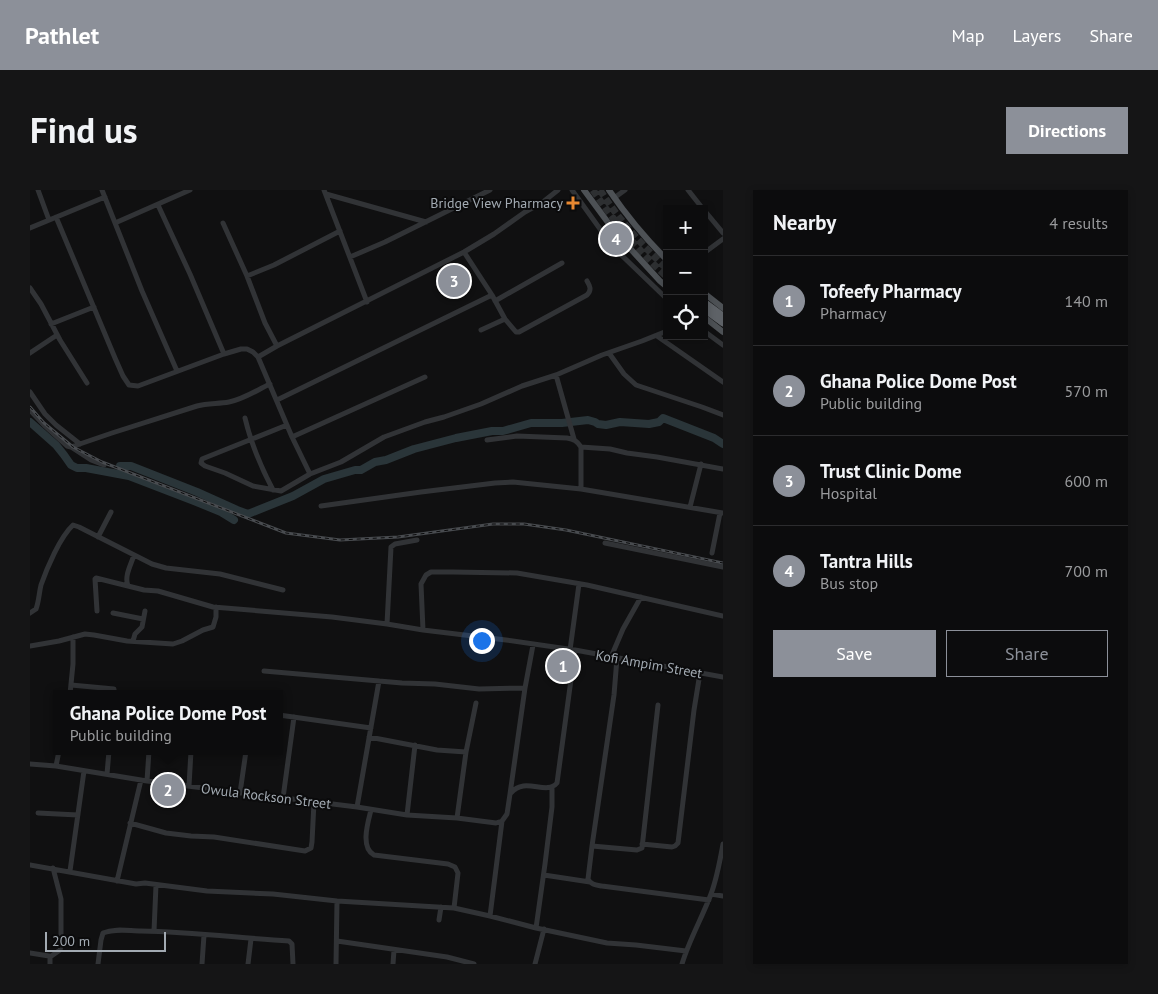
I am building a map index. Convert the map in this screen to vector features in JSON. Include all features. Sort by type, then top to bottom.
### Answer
[{"type":"highway","points":[[708,305],[723,316]]},
{"type":"highway","points":[[708,312],[723,323]]},
{"type":"main road","points":[[584,190],[615,232],[663,284]]},
{"type":"main road","points":[[609,190],[639,230],[663,256]]},
{"type":"main road","points":[[707,295],[723,308]]},
{"type":"main road","points":[[708,320],[723,332]]},
{"type":"street","points":[[38,190],[49,220]]},
{"type":"street","points":[[102,190],[142,291],[177,371]]},
{"type":"street","points":[[115,223],[190,190]]},
{"type":"street","points":[[350,257],[426,222],[481,192],[490,190]]},
{"type":"street","points":[[258,357],[464,252],[543,202],[558,190]]},
{"type":"street","points":[[572,190],[613,248],[663,295]]},
{"type":"street","points":[[614,198],[625,190]]},
{"type":"street","points":[[688,190],[700,205]]},
{"type":"street","points":[[325,192],[426,222]]},
{"type":"street","points":[[325,192],[367,302]]},
{"type":"street","points":[[30,228],[105,197]]},
{"type":"street","points":[[158,205],[224,354]]},
{"type":"street","points":[[708,215],[723,233]]},
{"type":"street","points":[[56,217],[115,358],[129,385],[138,386],[224,354],[247,349],[258,357],[310,474]]},
{"type":"street","points":[[223,223],[247,276],[265,323],[277,346]]},
{"type":"street","points":[[247,276],[340,231]]},
{"type":"street","points":[[708,250],[723,239]]},
{"type":"street","points":[[464,252],[514,331],[519,332],[587,295],[591,289],[587,281]]},
{"type":"street","points":[[495,301],[562,263]]},
{"type":"street","points":[[30,288],[87,383]]},
{"type":"street","points":[[277,400],[492,295]]},
{"type":"street","points":[[51,324],[94,307]]},
{"type":"street","points":[[481,330],[505,319]]},
{"type":"street","points":[[287,425],[202,459],[201,463],[253,486],[281,491],[310,474],[341,462],[384,437],[444,417],[663,332]]},
{"type":"street","points":[[708,334],[723,344]]},
{"type":"street","points":[[30,353],[57,335]]},
{"type":"street","points":[[657,336],[723,382]]},
{"type":"street","points":[[609,353],[624,374],[636,385],[723,415]]},
{"type":"street","points":[[556,375],[574,439],[581,447],[581,489]]},
{"type":"street","points":[[292,437],[425,377]]},
{"type":"street","points":[[71,447],[112,432],[197,406],[237,400],[270,384]]},
{"type":"street","points":[[30,392],[45,414],[80,444]]},
{"type":"street","points":[[30,410],[67,446],[104,465]]},
{"type":"street","points":[[245,418],[250,440],[273,490]]},
{"type":"street","points":[[486,440],[517,436],[574,439]]},
{"type":"street","points":[[581,447],[610,449],[723,469]]},
{"type":"street","points":[[690,507],[702,464]]},
{"type":"street","points":[[321,506],[495,483],[514,482],[581,489],[721,513],[712,553]]},
{"type":"street","points":[[98,537],[111,512]]},
{"type":"street","points":[[30,612],[36,609],[41,585],[48,566],[63,539],[71,527],[75,525],[152,564],[166,568],[220,574],[283,590]]},
{"type":"street","points":[[387,624],[392,547],[395,544],[417,540]]},
{"type":"street","points":[[605,543],[723,567]]},
{"type":"street","points":[[128,586],[126,582],[127,576],[134,555]]},
{"type":"street","points":[[424,630],[421,584],[426,575],[431,572],[517,573],[579,584],[723,616]]},
{"type":"street","name":"Kofi Ampim Street","points":[[97,612],[96,578],[144,590],[158,591],[216,607],[332,617],[499,639],[573,650],[723,677]]},
{"type":"street","points":[[536,928],[544,875],[553,787],[557,783],[560,764],[579,584]]},
{"type":"street","points":[[590,882],[588,875],[613,704],[614,658],[623,629],[641,598]]},
{"type":"street","points":[[30,646],[85,634],[133,641],[173,644],[213,627],[216,607]]},
{"type":"street","points":[[133,641],[135,634],[142,627],[145,611]]},
{"type":"street","points":[[113,613],[143,619]]},
{"type":"street","points":[[70,690],[74,650],[73,638]]},
{"type":"street","points":[[490,916],[502,820],[507,814],[533,645]]},
{"type":"street","points":[[264,671],[480,689],[525,688]]},
{"type":"street","points":[[642,844],[672,848],[678,844],[700,674]]},
{"type":"street","points":[[357,807],[379,681]]},
{"type":"street","points":[[71,685],[114,690]]},
{"type":"street","points":[[457,818],[466,752],[476,703]]},
{"type":"street","points":[[592,846],[638,850],[642,848],[658,706]]},
{"type":"street","points":[[283,716],[371,728]]},
{"type":"street","points":[[283,798],[294,717]]},
{"type":"street","points":[[368,737],[437,750],[466,752]]},
{"type":"street","points":[[407,815],[414,745]]},
{"type":"street","points":[[56,766],[58,755]]},
{"type":"street","points":[[107,774],[109,755]]},
{"type":"street","points":[[117,881],[130,823],[144,780],[148,755]]},
{"type":"street","points":[[189,786],[191,755]]},
{"type":"street","points":[[240,793],[245,755]]},
{"type":"street","name":"Owula Rockson Street","points":[[30,764],[56,766],[144,780],[407,815],[496,823],[502,820]]},
{"type":"street","points":[[70,871],[84,771]]},
{"type":"street","points":[[510,794],[515,788],[522,786],[553,787]]},
{"type":"street","points":[[130,823],[166,833],[214,837],[305,851],[311,848],[314,802]]},
{"type":"street","points":[[370,810],[366,845],[370,853],[448,864],[455,867],[458,873],[454,908]]},
{"type":"street","points":[[38,812],[78,816]]},
{"type":"street","points":[[682,964],[710,897],[717,875],[723,844]]},
{"type":"street","points":[[30,865],[117,881],[207,891],[273,894],[337,901],[454,908],[608,943],[686,951]]},
{"type":"street","points":[[50,957],[60,950],[61,946],[61,899],[53,868]]},
{"type":"street","points":[[544,875],[590,882],[602,886],[710,897],[723,896]]},
{"type":"street","points":[[154,931],[156,885]]},
{"type":"street","points":[[336,964],[337,901]]},
{"type":"street","points":[[439,920],[441,907]]},
{"type":"street","points":[[535,964],[544,929]]},
{"type":"street","points":[[98,964],[103,933],[109,931],[154,931],[289,941],[292,944],[293,964]]},
{"type":"street","points":[[202,964],[204,935]]},
{"type":"street","points":[[248,964],[251,939]]},
{"type":"street","points":[[337,941],[447,957],[474,964]]},
{"type":"street","points":[[393,964],[394,950]]},
{"type":"street","points":[[30,953],[50,957]]},
{"type":"street","points":[[50,957],[50,964]]},
{"type":"waterway","points":[[120,466],[131,466],[248,514],[293,496],[324,479],[361,470],[375,462],[386,460],[414,449],[456,438],[492,431],[503,431],[531,423],[562,423],[588,420],[606,425],[620,422],[649,424],[659,422],[663,418],[714,438],[723,444]]},
{"type":"waterway","points":[[30,422],[56,445],[71,465],[77,468],[129,476],[221,512],[234,520]]},
{"type":"waterway","points":[[115,470],[116,474]]},
{"type":"tunnel","points":[[593,190],[627,236],[663,273]]},
{"type":"tunnel","points":[[600,190],[631,231],[663,265]]},
{"type":"railway","points":[[30,407],[44,423],[73,447],[102,462],[286,533],[340,540],[398,537],[493,524],[524,524],[566,530],[723,563]]},
{"type":"place","name":"Bridge View Pharmacy","points":[[573,203]]},
{"type":"place","name":"Tantra Hills","points":[[616,239]]},
{"type":"place","name":"Trust Clinic Dome","points":[[454,281]]},
{"type":"place","name":"Tofeefy Pharmacy","points":[[563,666]]},
{"type":"place","name":"Ghana Police Dome Post","points":[[168,790]]}]
